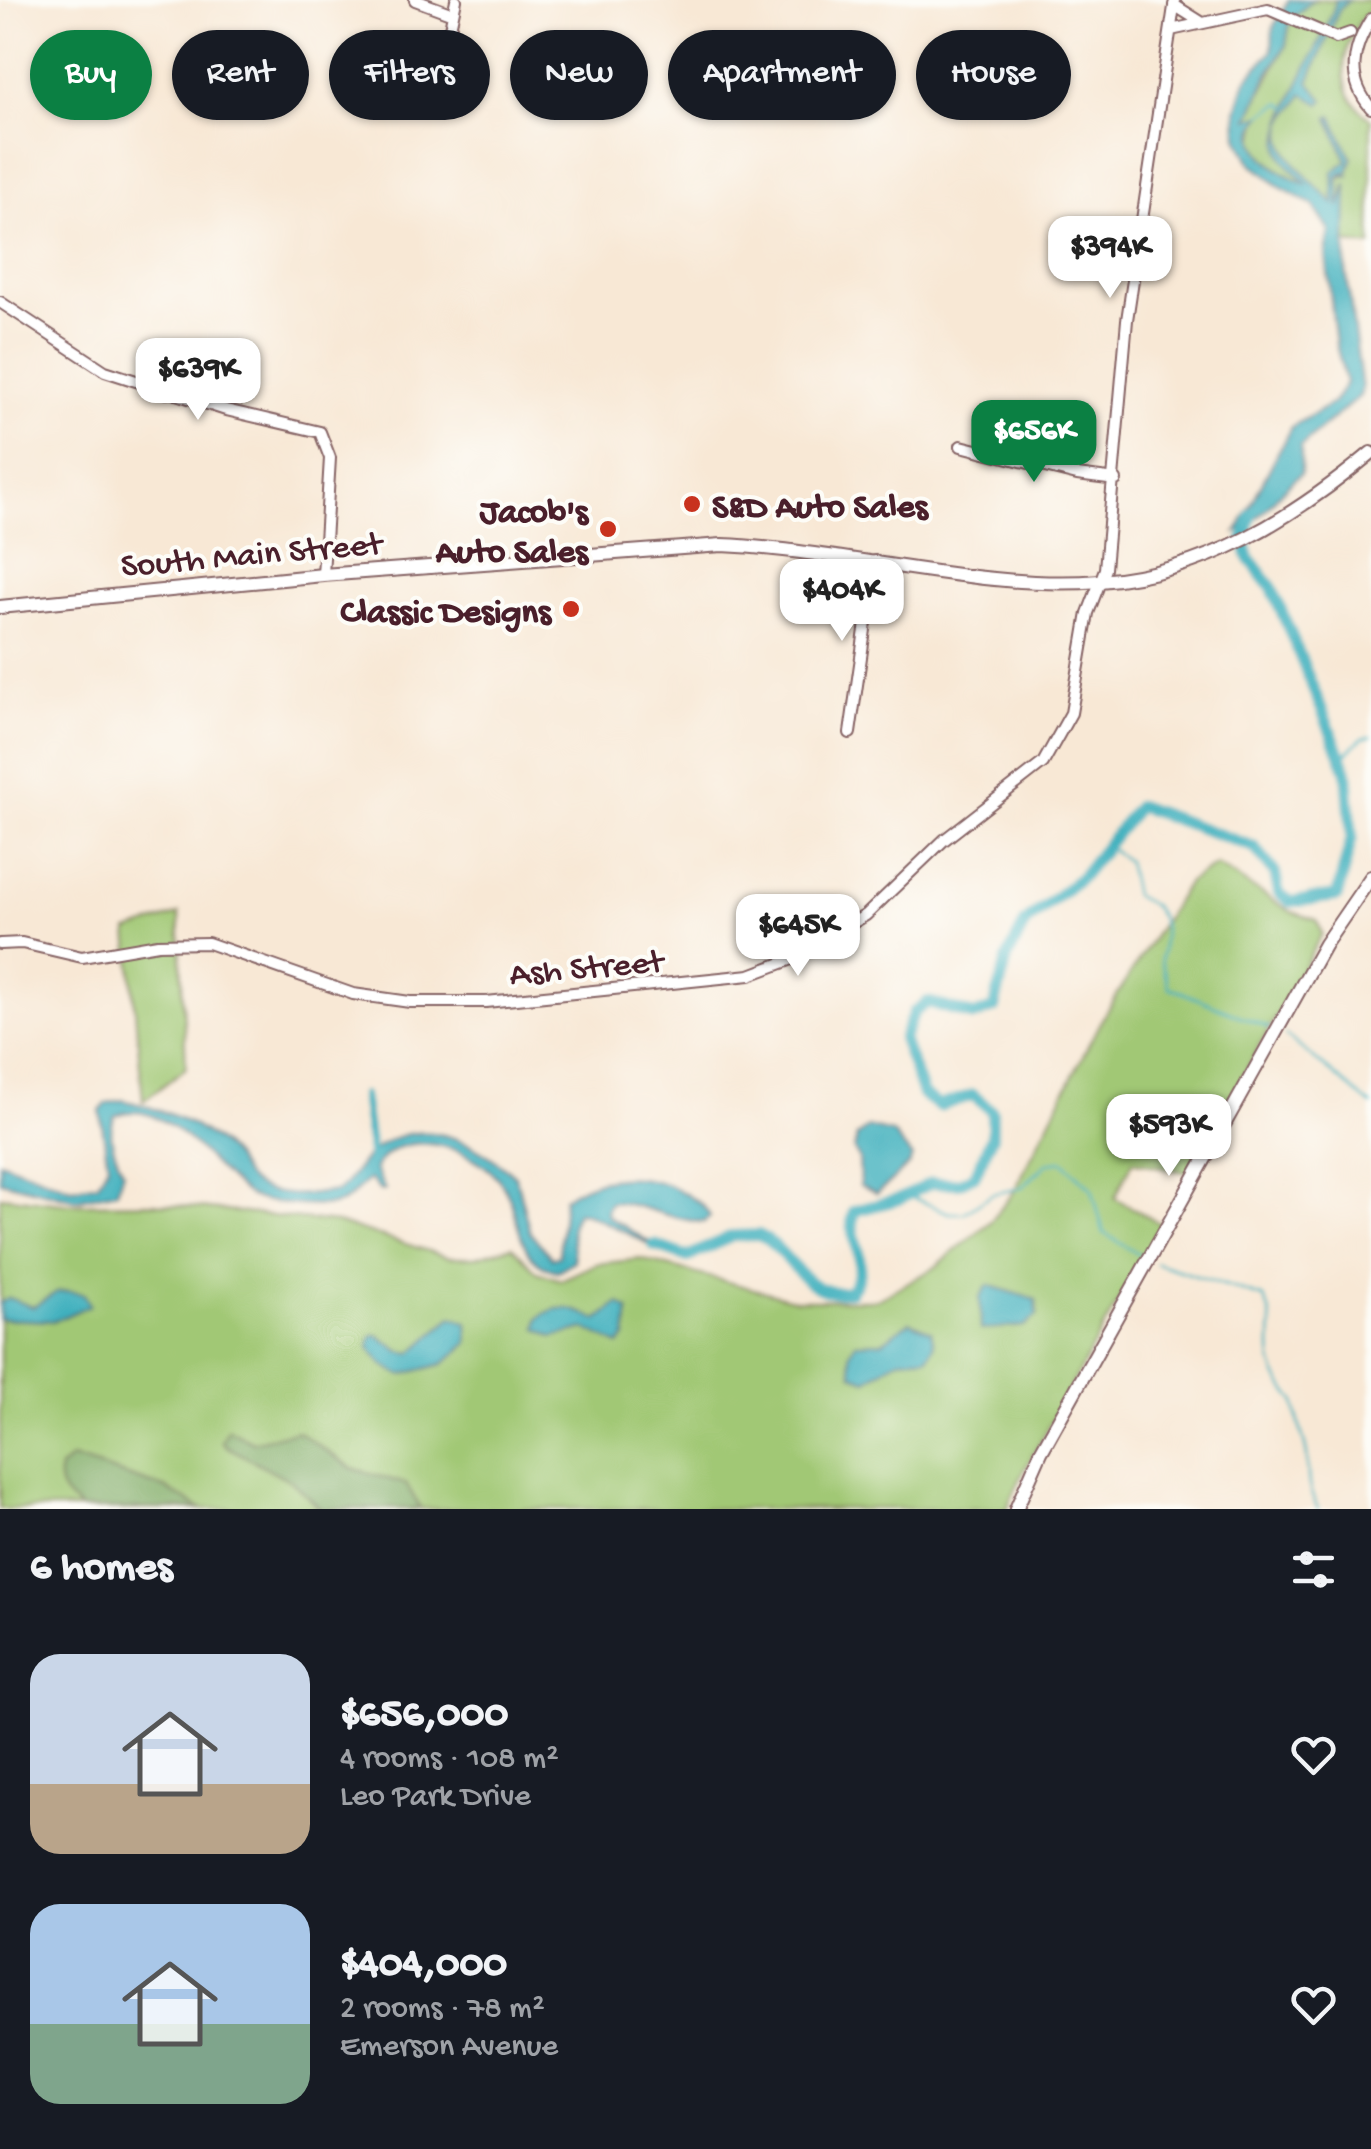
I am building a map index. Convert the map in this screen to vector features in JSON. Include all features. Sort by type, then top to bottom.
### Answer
[{"type":"main road","name":"South Main Street","points":[[0,607],[323,575],[722,545],[874,560],[1032,582],[1102,582],[1158,571],[1260,533],[1293,514],[1371,453]]},
{"type":"main road","points":[[1016,1509],[1041,1452],[1325,944],[1371,877]]},
{"type":"street","points":[[415,0],[453,14]]},
{"type":"street","points":[[450,30],[456,0]]},
{"type":"street","points":[[1174,3],[1201,22]]},
{"type":"street","name":"Ash Street","points":[[0,944],[22,943],[82,957],[158,944],[208,944],[353,994],[410,1002],[486,1002],[720,980],[776,968],[866,915],[944,840],[1042,763],[1071,713],[1088,613],[1102,582],[1116,480],[1127,320],[1174,3]]},
{"type":"street","points":[[1170,30],[1248,12],[1281,10],[1336,38],[1350,33]]},
{"type":"street","points":[[1371,19],[1353,67],[1356,84],[1371,108]]},
{"type":"street","points":[[0,302],[105,372],[168,393],[320,432],[330,458],[323,575]]},
{"type":"street","points":[[168,393],[180,362]]},
{"type":"street","points":[[961,446],[1076,475],[1116,480]]},
{"type":"street","points":[[850,733],[874,560]]},
{"type":"green space","points":[[1313,0],[1371,0],[1350,39],[1344,64],[1347,88],[1360,110],[1371,119],[1371,246],[1345,243],[1347,184],[1340,207],[1336,181],[1347,175],[1340,174],[1348,172],[1352,159],[1329,118],[1347,161],[1333,172],[1334,204],[1269,163],[1254,141],[1259,117],[1249,119],[1251,112],[1286,45],[1290,20]]},
{"type":"green space","points":[[1216,865],[1292,912],[1317,920],[1322,934],[1189,1173],[1133,1161],[1115,1198],[1161,1224],[1023,1473],[1007,1509],[0,1509],[0,1196],[71,1204],[153,1203],[337,1223],[448,1257],[476,1257],[512,1246],[537,1272],[561,1280],[596,1264],[641,1259],[796,1300],[875,1300],[933,1269],[991,1221],[1013,1193],[1099,1024],[1188,882]]},
{"type":"green space","points":[[179,914],[186,1068],[143,1101],[128,931]]},
{"type":"green space","points":[[228,1429],[253,1442],[297,1431],[352,1468],[406,1484],[421,1509],[321,1509],[291,1481],[226,1446],[222,1441]]},
{"type":"green space","points":[[72,1458],[167,1489],[202,1509],[81,1509],[60,1487],[60,1468]]},
{"type":"water","points":[[1289,0],[1313,0],[1290,20],[1286,45],[1268,74],[1249,119],[1264,114],[1256,126],[1257,147],[1274,166],[1308,185],[1285,160],[1280,136],[1284,118],[1292,98],[1336,0],[1349,0],[1339,10],[1309,82],[1324,100],[1321,104],[1303,94],[1283,125],[1282,137],[1294,162],[1334,204],[1333,172],[1347,161],[1329,118],[1332,116],[1352,159],[1348,172],[1340,174],[1350,176],[1338,176],[1340,207],[1347,183],[1346,270],[1362,389],[1360,396],[1301,446],[1301,474],[1255,520],[1237,532],[1291,427],[1333,403],[1346,383],[1336,345],[1326,254],[1330,231],[1313,205],[1280,187],[1251,163],[1238,137],[1237,110],[1246,80],[1272,50],[1273,27]]},
{"type":"water","points":[[122,1100],[191,1124],[228,1151],[246,1177],[276,1193],[337,1191],[374,1150],[398,1136],[434,1133],[452,1137],[486,1154],[516,1177],[530,1232],[552,1258],[559,1256],[564,1198],[594,1183],[626,1177],[659,1182],[696,1200],[710,1217],[704,1222],[693,1221],[610,1203],[606,1211],[609,1217],[666,1252],[577,1212],[571,1226],[574,1261],[558,1271],[533,1258],[502,1184],[491,1171],[458,1151],[438,1145],[402,1146],[386,1155],[375,1169],[385,1190],[380,1191],[370,1179],[340,1203],[279,1203],[248,1195],[170,1125],[133,1112],[115,1116],[112,1123],[113,1144],[123,1171],[117,1191],[76,1200],[0,1181],[0,1161],[71,1188],[98,1183],[108,1165],[100,1111],[107,1103]]},
{"type":"water","points":[[868,1127],[893,1133],[912,1157],[909,1165],[877,1194],[860,1186],[859,1159],[854,1150],[857,1136]]},
{"type":"water","points":[[988,1285],[1036,1300],[1037,1316],[1024,1326],[981,1330],[980,1297]]},
{"type":"water","points":[[57,1292],[84,1294],[90,1305],[55,1321],[0,1319],[0,1303],[9,1298],[33,1307]]},
{"type":"water","points":[[619,1303],[629,1310],[626,1338],[619,1345],[586,1329],[553,1337],[537,1328],[539,1318],[554,1310],[575,1310],[598,1320]]},
{"type":"water","points":[[452,1317],[467,1322],[468,1343],[443,1364],[401,1375],[382,1364],[369,1347],[371,1337],[377,1335],[400,1351],[412,1353]]},
{"type":"water","points":[[910,1322],[931,1331],[934,1345],[928,1357],[899,1359],[867,1380],[853,1375],[850,1354],[855,1343],[882,1342]]},
{"type":"waterway","points":[[1261,115],[1281,103],[1288,107]]},
{"type":"waterway","points":[[654,1245],[688,1257],[732,1236],[759,1235],[821,1289],[850,1291],[859,1269],[854,1211],[900,1199],[931,1183],[959,1183],[975,1175],[992,1136],[992,1111],[973,1095],[939,1106],[923,1095],[903,1039],[914,1012],[928,1002],[974,1016],[994,1008],[1007,959],[1025,923],[1082,876],[1138,806],[1254,847],[1275,873],[1279,893],[1291,902],[1337,896],[1352,837],[1347,771],[1272,588],[1249,558],[1244,540],[1252,514]]},
{"type":"waterway","points":[[1343,757],[1362,738],[1371,736]]},
{"type":"waterway","points":[[1105,845],[1127,861],[1134,895],[1152,905],[1160,917],[1164,928],[1161,961],[1169,987],[1269,1028]]},
{"type":"waterway","points":[[1285,1035],[1371,1105]]},
{"type":"waterway","points":[[363,1095],[372,1160]]},
{"type":"waterway","points":[[907,1195],[949,1213],[964,1213],[992,1194],[1021,1188],[1048,1163],[1063,1161],[1092,1189],[1104,1233],[1139,1255]]},
{"type":"waterway","points":[[1156,1263],[1264,1298],[1275,1370],[1295,1401],[1310,1488],[1318,1509]]},
{"type":"place","name":"S&D Auto Sales","points":[[692,504]]},
{"type":"place","name":"Jacob's Auto Sales","points":[[608,529]]},
{"type":"place","name":"Classic Designs","points":[[571,609]]}]
